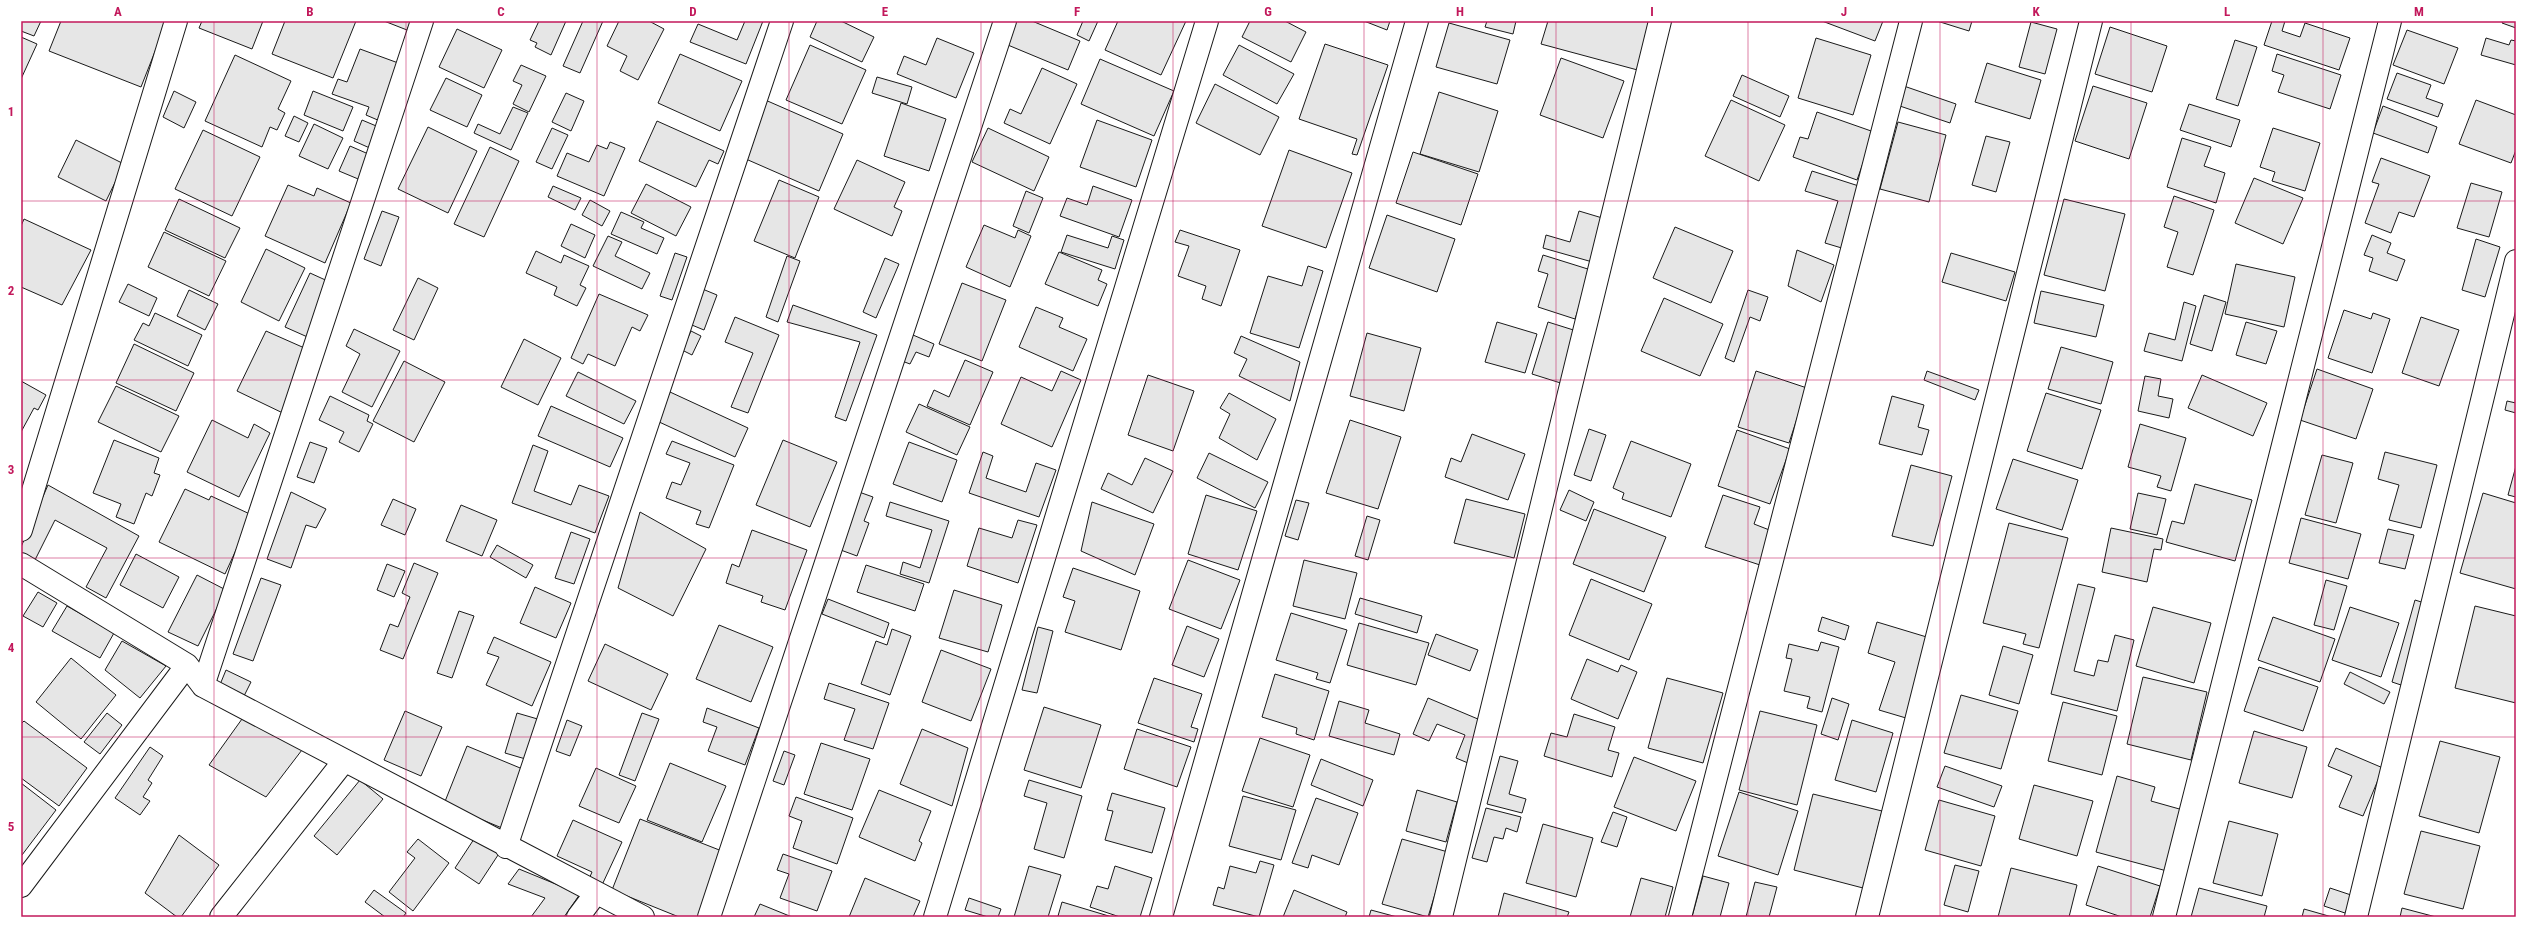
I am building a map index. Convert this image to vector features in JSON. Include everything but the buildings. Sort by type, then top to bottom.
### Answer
[{"type":"street","points":[[21,530],[176,21]]},
{"type":"street","points":[[203,686],[422,21]]},
{"type":"street","points":[[506,847],[782,21]]},
{"type":"street","points":[[709,917],[1005,21]]},
{"type":"street","points":[[935,917],[1207,21]]},
{"type":"street","points":[[1161,917],[1417,21]]},
{"type":"street","points":[[1441,917],[1660,21]]},
{"type":"street","points":[[1680,917],[1911,21]]},
{"type":"street","points":[[1867,917],[2091,21]]},
{"type":"street","points":[[2164,917],[2390,21]]},
{"type":"street","points":[[2356,917],[2516,261]]},
{"type":"street","points":[[21,564],[187,665],[203,686],[506,847],[643,917]]},
{"type":"street","points":[[21,886],[187,665]]},
{"type":"street","points":[[221,917],[344,761]]},
{"type":"street","points":[[578,917],[596,893]]}]
